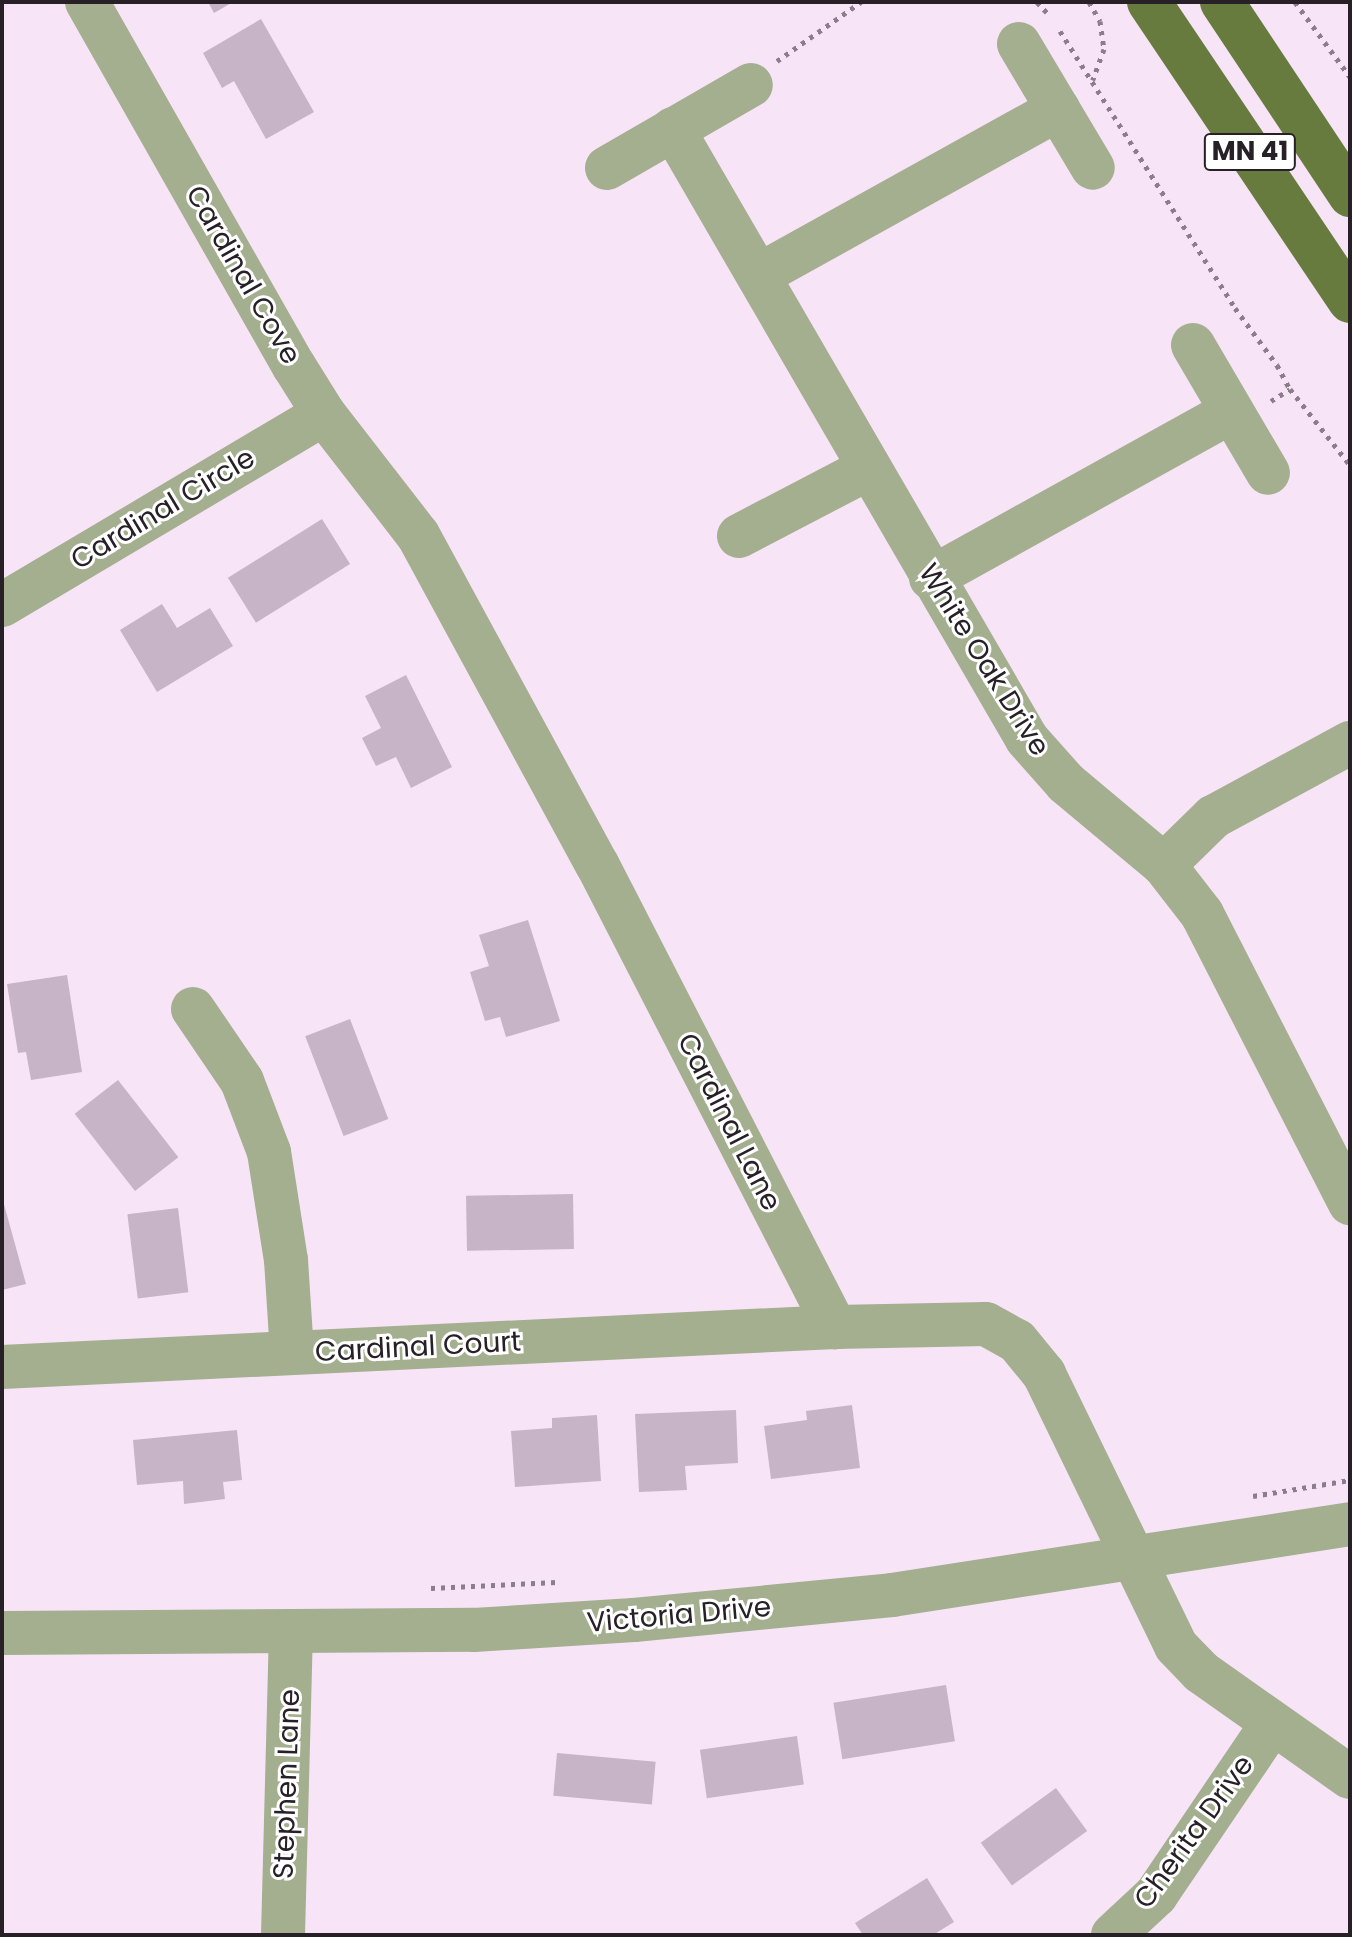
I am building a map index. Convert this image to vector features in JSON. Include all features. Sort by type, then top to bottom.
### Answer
[{"type":"main road","name":"MN 41","points":[[1149,2],[1350,301]]},
{"type":"main road","name":"MN 41","points":[[1222,2],[1350,195]]},
{"type":"street","name":"Cardinal Cove","points":[[87,2],[324,414],[418,535]]},
{"type":"street","points":[[1019,44],[1093,168]]},
{"type":"street","points":[[607,168],[751,85]]},
{"type":"street","points":[[759,275],[1058,109]]},
{"type":"street","name":"White Oak Drive","points":[[673,129],[1027,739],[1066,783],[1164,865],[1202,914],[1338,1147],[1350,1203]]},
{"type":"street","points":[[1193,345],[1268,473]]},
{"type":"street","points":[[931,578],[1230,412]]},
{"type":"street","name":"Cardinal Circle","points":[[2,605],[324,414]]},
{"type":"street","points":[[739,536],[869,468]]},
{"type":"street","name":"Cardinal Lane","points":[[418,535],[597,864],[835,1327]]},
{"type":"street","points":[[1164,865],[1213,817],[1350,743]]},
{"type":"street","points":[[193,1009],[242,1081],[269,1152],[286,1260],[292,1353]]},
{"type":"street","points":[[835,1327],[969,1321],[1003,1330],[1017,1341],[1044,1374],[1176,1646],[1201,1672],[1271,1725],[1350,1777]]},
{"type":"street","name":"Cardinal Court","points":[[2,1367],[835,1327]]},
{"type":"street","name":"Victoria Drive","points":[[2,1633],[474,1630],[634,1620],[892,1595],[1350,1524]]},
{"type":"street","name":"Stephen Lane","points":[[283,1935],[291,1632]]},
{"type":"street","name":"Cherita Drive","points":[[1113,1935],[1156,1895],[1271,1725]]},
{"type":"path","points":[[751,85],[770,66],[861,2]]},
{"type":"path","points":[[1037,2],[1094,79],[1235,308],[1277,365],[1290,389],[1350,465]]},
{"type":"path","points":[[1058,109],[1094,79],[1104,49],[1100,21],[1089,2]]},
{"type":"path","points":[[1295,2],[1350,77]]},
{"type":"path","points":[[1240,1498],[1350,1480]]},
{"type":"path","points":[[421,1588],[560,1582]]},
{"type":"building","points":[[208,2],[233,2],[214,13]]},
{"type":"building","points":[[261,19],[314,112],[266,139],[234,81],[222,88],[203,53]]},
{"type":"building","points":[[322,519],[350,564],[256,623],[228,578]]},
{"type":"building","points":[[162,604],[177,628],[210,608],[233,646],[157,692],[120,630]]},
{"type":"building","points":[[406,675],[452,767],[411,788],[396,757],[376,766],[362,738],[381,728],[365,696]]},
{"type":"building","points":[[528,920],[560,1021],[506,1037],[500,1017],[485,1021],[470,972],[489,966],[479,935]]},
{"type":"building","points":[[67,975],[82,1072],[31,1080],[26,1052],[18,1053],[7,984]]},
{"type":"building","points":[[350,1019],[388,1119],[344,1136],[305,1036]]},
{"type":"building","points":[[118,1080],[178,1157],[135,1191],[75,1114]]},
{"type":"building","points":[[573,1194],[574,1249],[467,1251],[466,1196]]},
{"type":"building","points":[[2,1197],[26,1284],[2,1290]]},
{"type":"building","points":[[178,1208],[188,1292],[138,1299],[127,1214]]},
{"type":"building","points":[[852,1405],[860,1468],[771,1479],[764,1426],[807,1420],[806,1411]]},
{"type":"building","points":[[736,1410],[738,1463],[685,1466],[687,1490],[639,1492],[635,1414]]},
{"type":"building","points":[[597,1415],[601,1481],[515,1487],[511,1431],[552,1428],[552,1418]]},
{"type":"building","points":[[237,1430],[242,1480],[223,1482],[225,1499],[184,1504],[183,1481],[137,1485],[133,1440]]},
{"type":"building","points":[[946,1685],[955,1741],[842,1759],[833,1703]]},
{"type":"building","points":[[797,1736],[804,1785],[707,1798],[700,1750]]},
{"type":"building","points":[[557,1753],[656,1762],[652,1804],[553,1796]]},
{"type":"building","points":[[1056,1788],[1087,1831],[1012,1886],[981,1843]]},
{"type":"building","points":[[927,1878],[954,1922],[933,1935],[863,1935],[855,1923]]}]
